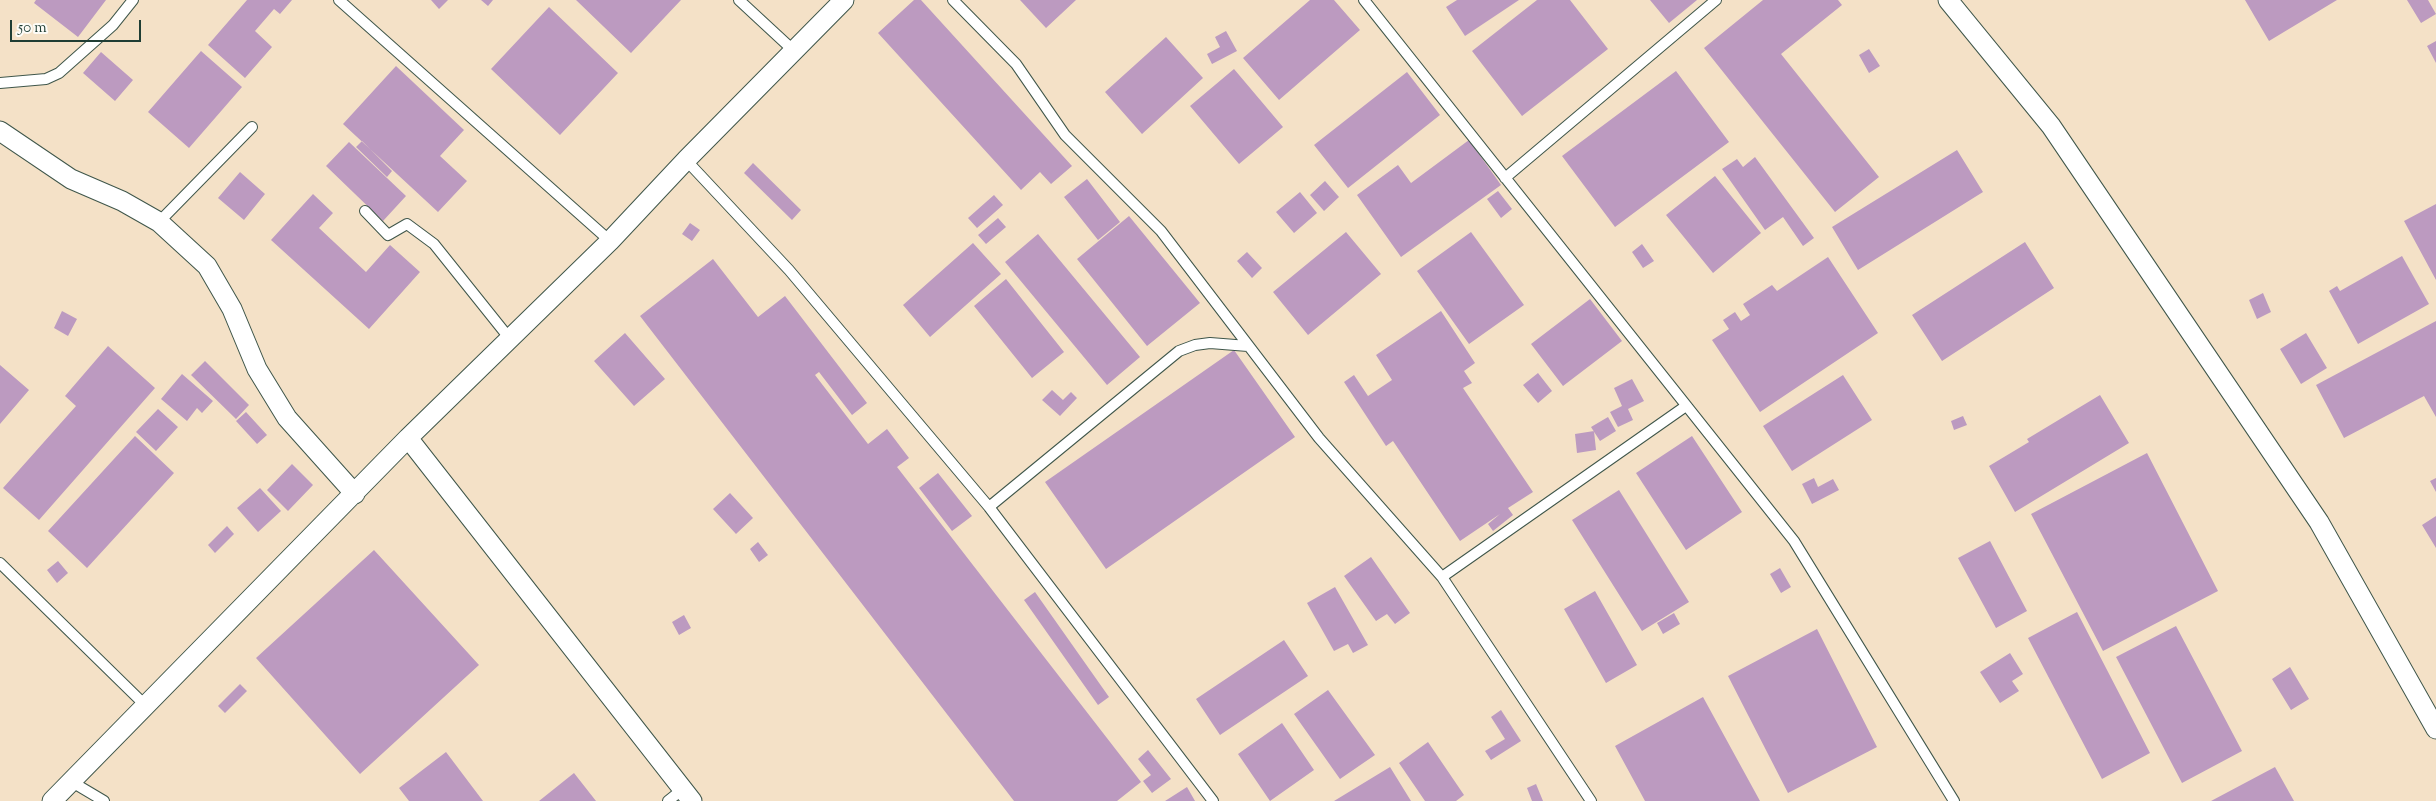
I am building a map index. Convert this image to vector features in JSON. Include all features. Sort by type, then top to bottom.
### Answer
[{"type":"street","points":[[52,801],[408,438],[610,241],[686,160],[844,0]]},
{"type":"street","points":[[1948,0],[2051,126],[2319,522],[2436,729]]},
{"type":"street","points":[[0,131],[71,179],[122,201],[159,222],[207,266],[232,309],[257,369],[287,418],[355,494]]},
{"type":"street","points":[[408,438],[687,795]]},
{"type":"lane","points":[[0,83],[46,79],[59,73],[113,25],[134,0]]},
{"type":"lane","points":[[339,0],[610,241]]},
{"type":"lane","points":[[739,0],[794,51]]},
{"type":"lane","points":[[953,0],[1016,64],[1065,135],[1161,231],[1319,438],[1442,577],[1591,801]]},
{"type":"lane","points":[[1364,0],[1794,541],[1954,801]]},
{"type":"lane","points":[[1506,178],[1716,0]]},
{"type":"lane","points":[[159,222],[252,127]]},
{"type":"lane","points":[[686,160],[789,270],[989,507],[1213,801]]},
{"type":"lane","points":[[365,211],[388,235],[407,224],[434,244],[510,339]]},
{"type":"lane","points":[[989,507],[1178,351],[1195,345],[1210,343],[1248,346]]},
{"type":"lane","points":[[1442,577],[1686,406]]},
{"type":"lane","points":[[0,563],[146,706]]},
{"type":"lane","points":[[72,782],[104,801]]},
{"type":"lane","points":[[668,801],[687,795]]},
{"type":"building","points":[[36,0],[106,0],[78,37],[34,3]]},
{"type":"building","points":[[247,0],[292,0],[280,14],[274,9],[255,31],[272,47],[245,78],[208,45]]},
{"type":"building","points":[[431,0],[448,0],[439,9]]},
{"type":"building","points":[[481,0],[493,0],[488,6]]},
{"type":"building","points":[[576,0],[681,0],[631,53]]},
{"type":"building","points":[[914,0],[921,0],[1072,166],[1051,184],[1040,172],[1021,190],[878,33]]},
{"type":"building","points":[[1020,0],[1076,0],[1046,28]]},
{"type":"building","points":[[1310,0],[1334,0],[1360,30],[1279,100],[1243,58]]},
{"type":"building","points":[[1457,0],[1519,0],[1465,36],[1446,7]]},
{"type":"building","points":[[1537,0],[1570,0],[1608,49],[1522,116],[1472,51]]},
{"type":"building","points":[[1650,0],[1697,0],[1669,23]]},
{"type":"building","points":[[1763,0],[1838,0],[1842,5],[1781,54],[1879,177],[1835,212],[1704,48]]},
{"type":"building","points":[[2245,0],[2337,0],[2269,41]]},
{"type":"building","points":[[2407,0],[2428,0],[2436,14],[2421,23]]},
{"type":"building","points":[[549,7],[618,73],[560,135],[491,69]]},
{"type":"building","points":[[1226,31],[1237,51],[1212,64],[1207,54],[1220,47],[1215,37]]},
{"type":"building","points":[[1166,37],[1203,78],[1142,134],[1105,92]]},
{"type":"building","points":[[2436,41],[2436,63],[2427,46]]},
{"type":"building","points":[[1869,49],[1880,66],[1869,73],[1859,55]]},
{"type":"building","points":[[201,51],[242,87],[189,148],[148,112]]},
{"type":"building","points":[[101,52],[133,80],[115,101],[83,73]]},
{"type":"building","points":[[396,66],[464,130],[440,156],[467,181],[438,212],[343,124]]},
{"type":"building","points":[[1234,69],[1283,127],[1239,164],[1190,106]]},
{"type":"building","points":[[1676,71],[1729,142],[1615,227],[1562,156]]},
{"type":"building","points":[[1407,72],[1440,115],[1348,188],[1314,145]]},
{"type":"building","points":[[1469,140],[1501,185],[1401,257],[1357,195],[1398,165],[1411,183]]},
{"type":"building","points":[[362,141],[392,171],[387,177],[356,147]]},
{"type":"building","points":[[349,142],[406,196],[383,221],[326,166]]},
{"type":"building","points":[[1957,150],[1983,192],[1858,270],[1832,227]]},
{"type":"building","points":[[1755,157],[1814,238],[1803,246],[1783,217],[1765,230],[1722,169],[1737,159],[1743,167]]},
{"type":"building","points":[[753,163],[801,210],[792,220],[744,173]]},
{"type":"building","points":[[240,172],[265,194],[244,220],[218,198]]},
{"type":"building","points":[[1715,176],[1761,233],[1713,273],[1666,215]]},
{"type":"building","points":[[1087,179],[1120,222],[1098,240],[1064,197]]},
{"type":"building","points":[[1325,181],[1339,197],[1324,211],[1310,195]]},
{"type":"building","points":[[1498,191],[1512,209],[1501,218],[1487,199]]},
{"type":"building","points":[[1300,192],[1317,213],[1294,233],[1276,212]]},
{"type":"building","points":[[313,194],[333,213],[319,228],[366,272],[390,245],[420,272],[369,329],[271,240]]},
{"type":"building","points":[[994,195],[1003,205],[977,228],[968,218]]},
{"type":"building","points":[[2436,204],[2436,280],[2404,221]]},
{"type":"building","points":[[1129,216],[1200,303],[1147,346],[1077,259]]},
{"type":"building","points":[[998,218],[1006,227],[986,244],[978,235]]},
{"type":"building","points":[[690,223],[700,230],[692,241],[682,234]]},
{"type":"building","points":[[1346,232],[1381,274],[1308,335],[1273,292]]},
{"type":"building","points":[[1471,232],[1524,305],[1469,344],[1417,271]]},
{"type":"building","points":[[1038,234],[1140,357],[1107,385],[1005,262]]},
{"type":"building","points":[[2025,242],[2054,288],[1942,361],[1912,315]]},
{"type":"building","points":[[973,243],[1001,274],[930,337],[903,305]]},
{"type":"building","points":[[1642,244],[1654,261],[1643,268],[1632,252]]},
{"type":"building","points":[[1247,252],[1262,268],[1252,278],[1237,261]]},
{"type":"building","points":[[2402,256],[2429,304],[2358,344],[2329,291],[2337,286],[2340,291]]},
{"type":"building","points":[[1828,257],[1878,333],[1760,412],[1712,340],[1729,329],[1723,320],[1735,312],[1741,321],[1750,315],[1743,304],[1772,285],[1777,291]]},
{"type":"building","points":[[713,259],[758,317],[785,296],[867,403],[852,415],[819,372],[815,375],[868,444],[887,429],[909,458],[897,467],[1141,782],[1117,801],[1014,801],[640,316]]},
{"type":"building","points":[[1006,279],[1064,352],[1032,378],[974,306]]},
{"type":"building","points":[[2263,293],[2271,312],[2257,319],[2249,300]]},
{"type":"building","points":[[1590,299],[1622,341],[1563,386],[1531,344]]},
{"type":"building","points":[[62,311],[77,319],[68,336],[54,328]]},
{"type":"building","points":[[1441,311],[1475,363],[1464,371],[1472,383],[1463,388],[1533,492],[1508,508],[1513,515],[1493,531],[1488,524],[1500,514],[1460,541],[1393,441],[1386,446],[1344,382],[1354,375],[1368,396],[1392,380],[1376,355]]},
{"type":"building","points":[[2436,321],[2436,417],[2424,396],[2344,438],[2316,385]]},
{"type":"building","points":[[625,333],[665,379],[634,406],[594,361]]},
{"type":"building","points":[[2306,333],[2327,368],[2301,384],[2280,349]]},
{"type":"building","points":[[108,346],[155,388],[39,520],[3,488],[76,406],[65,396]]},
{"type":"building","points":[[1234,350],[1295,437],[1106,569],[1045,482]]},
{"type":"building","points":[[205,361],[249,405],[236,419],[191,375]]},
{"type":"building","points":[[0,365],[29,390],[0,424]]},
{"type":"building","points":[[1538,373],[1552,391],[1538,403],[1523,385]]},
{"type":"building","points":[[182,374],[213,401],[202,413],[197,408],[187,421],[161,399]]},
{"type":"building","points":[[1843,375],[1872,420],[1792,471],[1763,426]]},
{"type":"building","points":[[1632,379],[1644,401],[1628,409],[1633,420],[1618,427],[1610,412],[1622,406],[1614,388]]},
{"type":"building","points":[[1052,390],[1063,400],[1071,392],[1077,398],[1060,416],[1042,400]]},
{"type":"building","points":[[2100,395],[2129,443],[2015,512],[1989,466],[2029,442],[2027,439]]},
{"type":"building","points":[[158,409],[178,427],[156,451],[136,432]]},
{"type":"building","points":[[246,412],[267,435],[257,444],[236,421]]},
{"type":"building","points":[[1963,416],[1967,425],[1954,430],[1951,421]]},
{"type":"building","points":[[1608,417],[1616,431],[1600,441],[1591,427]]},
{"type":"building","points":[[1594,431],[1596,450],[1577,453],[1575,434]]},
{"type":"building","points":[[135,436],[174,473],[87,568],[48,531]]},
{"type":"building","points":[[1692,436],[1742,512],[1686,550],[1636,473]]},
{"type":"building","points":[[2147,453],[2218,591],[2103,651],[2031,514]]},
{"type":"building","points":[[292,464],[313,485],[288,511],[267,490]]},
{"type":"building","points":[[938,473],[972,516],[952,531],[919,488]]},
{"type":"building","points":[[1814,478],[1818,487],[1833,479],[1839,490],[1812,504],[1802,484]]},
{"type":"building","points":[[2436,478],[2436,492],[2430,481]]},
{"type":"building","points":[[260,488],[281,511],[258,532],[237,508]]},
{"type":"building","points":[[1619,490],[1689,602],[1642,631],[1572,520]]},
{"type":"building","points":[[730,493],[753,518],[736,534],[713,509]]},
{"type":"building","points":[[2436,516],[2436,548],[2422,525]]},
{"type":"building","points":[[227,526],[234,534],[215,553],[208,545]]},
{"type":"building","points":[[1990,541],[2027,611],[1996,628],[1958,558]]},
{"type":"building","points":[[758,542],[768,555],[759,562],[750,549]]},
{"type":"building","points":[[374,550],[479,665],[360,774],[256,658]]},
{"type":"building","points":[[1371,557],[1410,613],[1395,624],[1387,614],[1376,621],[1344,576]]},
{"type":"building","points":[[58,561],[68,573],[57,583],[47,570]]},
{"type":"building","points":[[1780,568],[1791,587],[1781,593],[1770,574]]},
{"type":"building","points":[[1335,587],[1368,645],[1353,653],[1348,644],[1334,651],[1307,603]]},
{"type":"building","points":[[1595,591],[1637,665],[1606,683],[1564,609]]},
{"type":"building","points":[[1035,592],[1109,697],[1098,705],[1024,600]]},
{"type":"building","points":[[2077,612],[2150,753],[2102,779],[2028,638]]},
{"type":"building","points":[[1674,613],[1680,624],[1663,634],[1657,623]]},
{"type":"building","points":[[684,615],[691,628],[679,635],[672,622]]},
{"type":"building","points":[[2176,626],[2242,751],[2182,783],[2116,657]]},
{"type":"building","points":[[1817,629],[1877,747],[1788,793],[1728,676]]},
{"type":"building","points":[[1284,640],[1308,676],[1220,735],[1196,699]]},
{"type":"building","points":[[2010,653],[2023,674],[2012,681],[2019,691],[2000,703],[1980,672]]},
{"type":"building","points":[[2290,667],[2309,699],[2291,710],[2272,679]]},
{"type":"building","points":[[240,684],[247,691],[225,713],[218,706]]},
{"type":"building","points":[[1328,690],[1375,755],[1340,779],[1294,714]]},
{"type":"building","points":[[1703,697],[1760,801],[1645,801],[1615,746]]},
{"type":"building","points":[[1501,710],[1521,741],[1491,760],[1485,751],[1505,739],[1491,717]]},
{"type":"building","points":[[1282,723],[1314,770],[1270,801],[1238,754]]},
{"type":"building","points":[[1428,742],[1464,795],[1456,801],[1425,801],[1399,763]]},
{"type":"building","points":[[1148,750],[1171,779],[1152,793],[1143,781],[1151,775],[1138,759]]},
{"type":"building","points":[[446,752],[483,801],[409,801],[399,788]]},
{"type":"building","points":[[1390,767],[1411,801],[1334,801]]},
{"type":"building","points":[[2275,767],[2294,801],[2211,801]]},
{"type":"building","points":[[574,773],[596,801],[539,801]]},
{"type":"building","points":[[1536,784],[1543,801],[1532,801],[1527,788]]},
{"type":"building","points":[[1187,787],[1195,801],[1165,801]]}]
